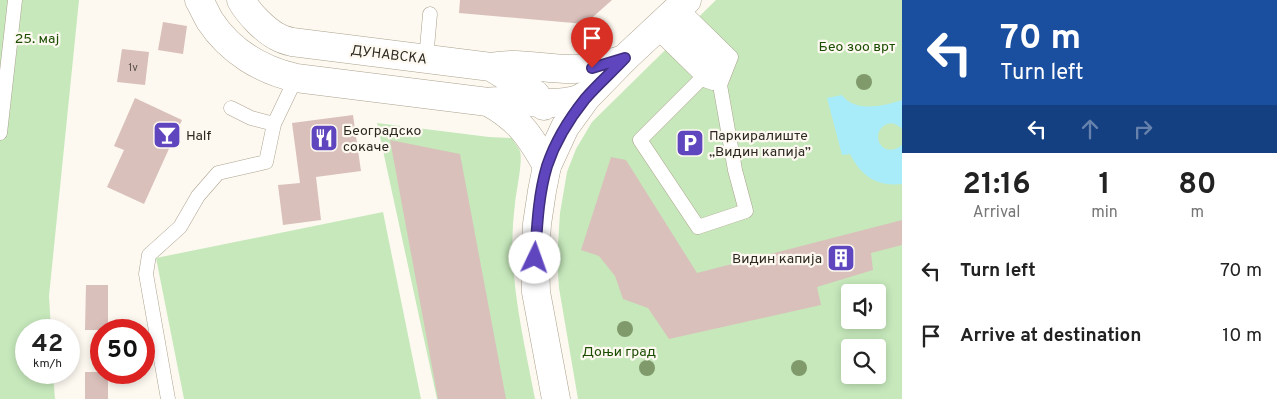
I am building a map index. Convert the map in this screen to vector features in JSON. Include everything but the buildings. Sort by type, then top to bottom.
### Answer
[{"type":"main road","points":[[199,0],[210,20],[225,40],[244,56],[268,69],[296,78],[488,102],[570,102],[592,91]]},
{"type":"main road","name":"ДУНАВСКА","points":[[241,0],[269,32],[279,38],[292,42],[491,67],[535,94],[543,103]]},
{"type":"main road","points":[[547,166],[566,127],[592,91],[671,14]]},
{"type":"main road","points":[[491,67],[509,65],[582,69],[625,58]]},
{"type":"main road","points":[[488,102],[504,110],[520,125],[547,166]]},
{"type":"main road","points":[[543,103],[550,124],[547,166],[537,224],[536,292],[556,399]]},
{"type":"lane","points":[[0,133],[15,0]]},
{"type":"lane","points":[[426,59],[430,14]]},
{"type":"lane","points":[[671,14],[707,81],[720,85]]},
{"type":"lane","points":[[671,14],[722,65],[720,85],[735,170],[746,211],[698,227],[640,140],[698,82]]},
{"type":"lane","points":[[168,399],[146,274],[149,255],[180,227],[198,196],[218,172],[266,162],[274,124],[296,78]]},
{"type":"lane","points":[[231,108],[251,118],[274,124]]},
{"type":"green space","name":"25. мај","points":[[0,0],[79,0],[49,296],[50,319],[15,319],[15,384],[54,384],[55,399],[0,399]]},
{"type":"green space","points":[[716,0],[902,0],[902,399],[578,399],[559,288],[557,259],[560,213],[567,172],[576,149],[592,122]]},
{"type":"green space","points":[[377,123],[489,137],[512,138],[519,149],[521,162],[513,229],[514,278],[535,399],[437,399]]},
{"type":"green space","points":[[383,212],[421,399],[184,399],[156,258]]},
{"type":"water","points":[[842,95],[848,101],[862,106],[879,106],[902,100],[902,129],[895,124],[887,124],[881,128],[878,138],[880,144],[889,150],[902,145],[902,184],[877,182],[859,168],[850,154],[842,155],[827,98]]},
{"type":"place","name":"Half","points":[[167,135]]},
{"type":"place","name":"Београдско сокаче","points":[[324,138]]},
{"type":"place","name":"Паркиралиште „Видин капија”","points":[[690,143]]},
{"type":"place","name":"Видин капија","points":[[841,258]]},
{"type":"route","points":[[535,258],[537,224],[542,191],[547,166],[557,142],[586,98],[625,58],[592,68]]},
{"type":"park label","name":"Бео зоо врт","points":[[857,46]]},
{"type":"park label","name":"Доњи град","points":[[619,351]]}]
